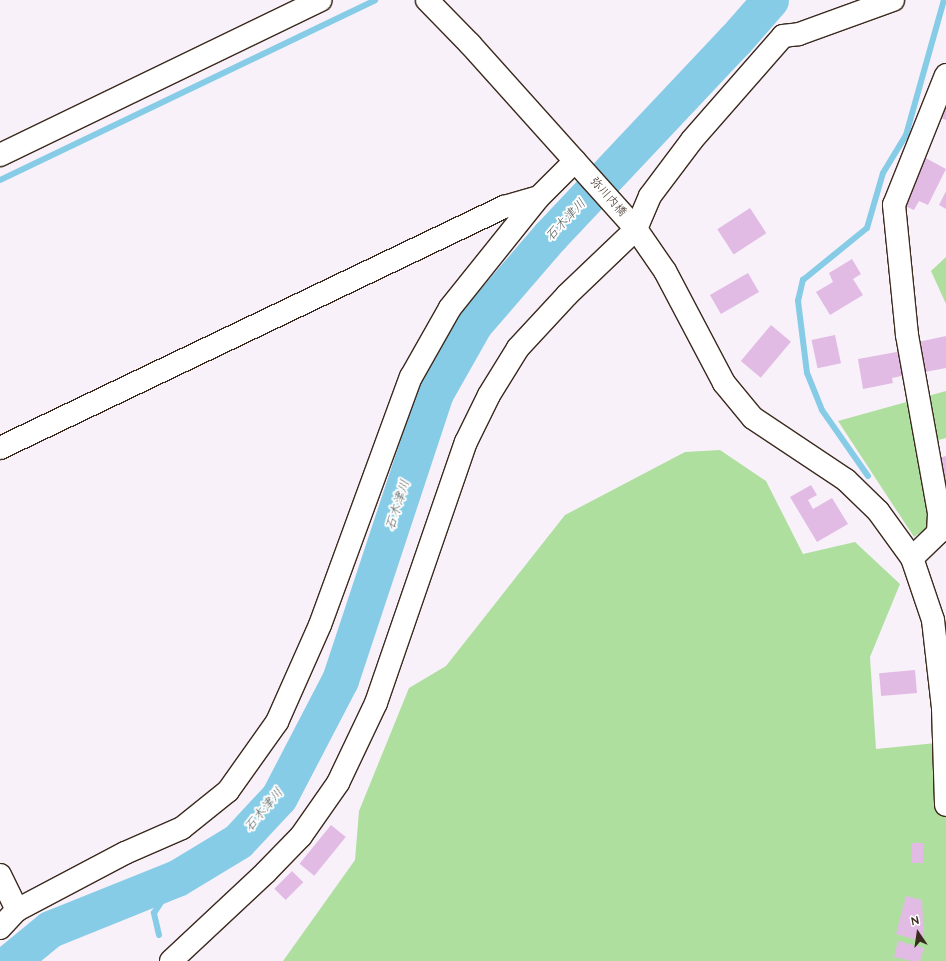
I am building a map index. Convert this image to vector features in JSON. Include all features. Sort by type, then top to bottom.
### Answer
[{"type":"street","points":[[0,155],[321,0]]},
{"type":"street","name":"弥川内橋","points":[[427,0],[470,44],[636,229],[665,271],[724,383],[753,418],[846,480],[878,511],[912,558],[933,620],[943,708],[946,805]]},
{"type":"street","points":[[171,961],[266,872],[301,836],[338,783],[376,704],[466,442],[489,395],[518,348],[567,295],[636,229],[650,196],[692,140],[783,36],[799,34],[893,0]]},
{"type":"street","points":[[912,558],[938,533],[939,513],[907,335],[894,205],[946,75]]},
{"type":"street","points":[[0,928],[17,910],[125,853],[182,828],[228,791],[277,722],[305,660],[320,625],[411,378],[450,308],[540,197],[577,163]]},
{"type":"street","points":[[0,448],[504,207],[540,197]]},
{"type":"street","points":[[0,875],[17,910]]},
{"type":"green space","points":[[946,257],[946,304],[931,271]]},
{"type":"green space","points":[[946,391],[946,438],[920,445],[935,522],[914,537],[838,421]]},
{"type":"green space","points":[[720,450],[766,481],[803,554],[855,542],[900,584],[870,657],[876,749],[946,742],[946,961],[283,961],[355,860],[359,811],[409,688],[446,666],[565,515],[685,452]]},
{"type":"building","points":[[946,102],[946,120],[939,117]]},
{"type":"building","points":[[922,156],[946,169],[928,205],[919,201],[914,210],[905,206],[916,183],[910,180]]},
{"type":"building","points":[[946,191],[946,209],[939,205]]},
{"type":"building","points":[[750,208],[766,233],[734,254],[717,229]]},
{"type":"building","points":[[852,259],[861,274],[853,279],[863,295],[830,315],[816,292],[833,282],[829,273]]},
{"type":"building","points":[[748,273],[759,292],[721,314],[710,295]]},
{"type":"building","points":[[771,325],[791,342],[761,378],[741,361]]},
{"type":"building","points":[[835,335],[841,363],[818,368],[812,340]]},
{"type":"building","points":[[946,336],[946,368],[925,372],[918,342]]},
{"type":"building","points":[[902,351],[906,375],[892,378],[893,383],[863,389],[858,359]]},
{"type":"building","points":[[946,456],[946,483],[944,483],[939,458]]},
{"type":"building","points":[[811,485],[817,495],[808,500],[813,509],[832,498],[848,524],[817,542],[790,497]]},
{"type":"building","points":[[915,670],[917,693],[881,696],[879,673]]},
{"type":"building","points":[[331,825],[346,837],[314,876],[300,864]]},
{"type":"building","points":[[912,843],[923,843],[923,863],[912,863]]},
{"type":"building","points":[[292,871],[303,882],[286,900],[274,889]]},
{"type":"building","points":[[906,896],[922,900],[924,942],[896,934]]},
{"type":"building","points":[[898,941],[924,948],[920,961],[912,961],[894,957]]},
{"type":"waterway","points":[[0,180],[375,0]]},
{"type":"waterway","name":"石木津川","points":[[11,961],[50,929],[177,878],[238,841],[279,797],[340,680],[435,393],[474,324],[550,236],[735,40],[770,0]]},
{"type":"waterway","points":[[868,476],[822,410],[807,373],[798,301],[803,280],[867,228],[883,173],[906,135],[944,0]]},
{"type":"waterway","points":[[159,935],[154,913],[177,878]]}]
